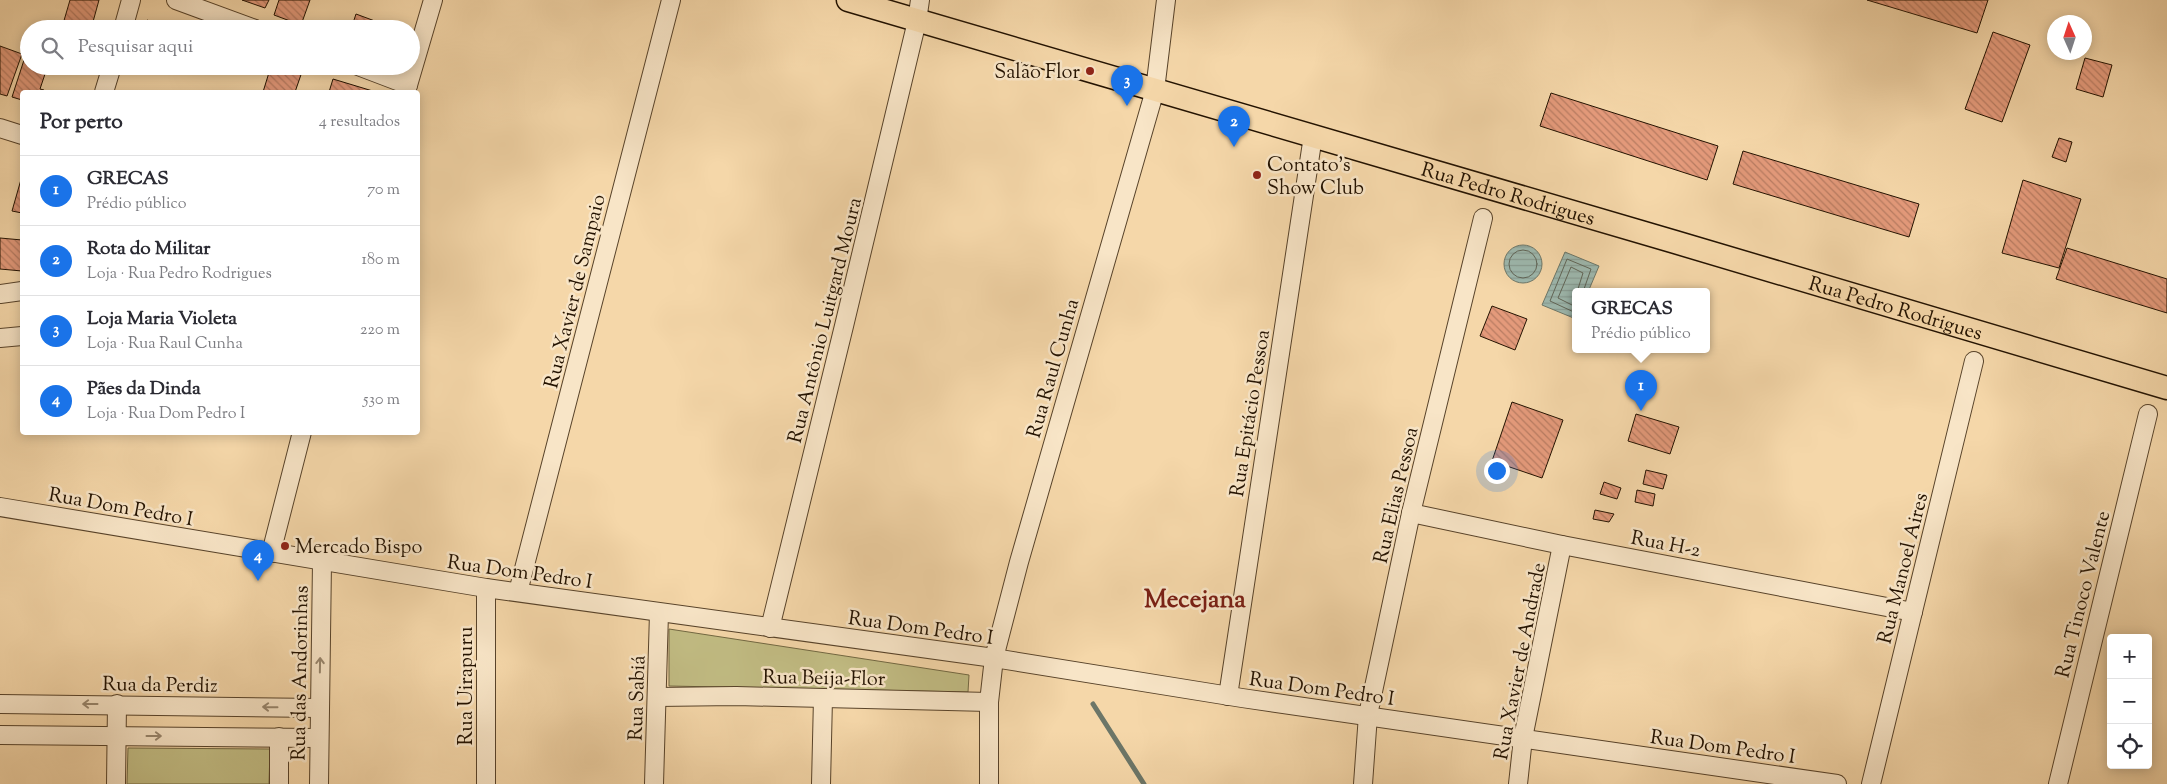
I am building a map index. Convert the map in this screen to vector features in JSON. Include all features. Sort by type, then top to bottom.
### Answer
[{"type":"main road","name":"Rua Pedro Rodrigues","points":[[848,0],[919,11],[1155,90],[2167,388]]},
{"type":"street","points":[[125,20],[131,0]]},
{"type":"street","points":[[176,0],[230,20]]},
{"type":"street","points":[[420,44],[433,0]]},
{"type":"street","name":"Rua Xavier de Sampaio","points":[[518,592],[671,0]]},
{"type":"street","name":"Rua Raul Cunha","points":[[988,784],[989,702],[994,658],[1021,553],[1155,90],[1166,0]]},
{"type":"street","name":"Rua Antônio Luitgard Moura","points":[[770,628],[919,11]]},
{"type":"street","points":[[105,90],[109,75]]},
{"type":"street","points":[[377,75],[407,89],[411,75]]},
{"type":"street","points":[[0,128],[20,134]]},
{"type":"street","name":"Rua Epitácio Pessoa","points":[[1228,696],[1313,136]]},
{"type":"street","name":"Rua Elias Pessoa","points":[[1363,784],[1368,715],[1412,514],[1483,218]]},
{"type":"street","points":[[0,294],[20,291]]},
{"type":"street","points":[[0,338],[20,336]]},
{"type":"street","name":"Rua Manoel Aires","points":[[1871,784],[1974,362]]},
{"type":"street","name":"Rua Tinoco Valente","points":[[2058,784],[2148,414]]},
{"type":"street","points":[[271,553],[301,435]]},
{"type":"street","name":"Rua Dom Pedro I","points":[[0,507],[486,588],[994,658],[1228,696],[1837,784]]},
{"type":"street","name":"Rua H-2","points":[[1412,514],[1562,545],[1913,612]]},
{"type":"street","name":"Rua Xavier de Andrade","points":[[1518,784],[1523,738],[1562,545]]},
{"type":"street","name":"Rua das Andorinhas","points":[[319,784],[318,708],[322,562]]},
{"type":"street","name":"Rua Uirapuru","points":[[486,588],[486,784]]},
{"type":"street","name":"Rua Sabiá","points":[[654,784],[659,613]]},
{"type":"street","name":"Rua Beija-Flor","points":[[657,698],[822,698],[989,702]]},
{"type":"street","points":[[821,784],[822,698]]},
{"type":"street","name":"Rua da Perdiz","points":[[0,704],[318,708]]},
{"type":"street","points":[[116,784],[118,704]]},
{"type":"street","points":[[0,734],[318,738]]},
{"type":"street","name":"Rua das Andorinhas","points":[[279,737],[279,784]]},
{"type":"shaded area","points":[[669,629],[969,675],[968,692],[669,686]]},
{"type":"shaded area","points":[[128,748],[270,749],[269,784],[127,784]]},
{"type":"water","points":[[1523,245],[1530,246],[1536,251],[1541,257],[1541,271],[1536,277],[1530,282],[1523,283],[1516,282],[1510,277],[1505,271],[1504,264],[1505,257],[1510,251],[1516,246]]},
{"type":"water","points":[[1565,252],[1599,266],[1590,288],[1572,288],[1572,317],[1542,305]]},
{"type":"building","points":[[70,0],[99,0],[93,20],[64,20]]},
{"type":"building","points":[[242,0],[269,0],[265,8]]},
{"type":"building","points":[[279,0],[310,0],[303,20],[288,20],[274,15]]},
{"type":"building","points":[[1867,0],[1988,0],[1977,33]]},
{"type":"building","points":[[356,14],[372,20],[354,20]]},
{"type":"building","points":[[1993,32],[2030,45],[2002,122],[1965,109]]},
{"type":"building","points":[[0,46],[20,53],[20,60],[7,96],[0,94]]},
{"type":"building","points":[[2084,60],[2092,60],[2112,65],[2103,97],[2076,89]]},
{"type":"building","points":[[20,72],[20,75],[45,75],[40,89],[44,90],[20,90],[20,99],[12,97]]},
{"type":"building","points":[[268,75],[301,75],[296,90],[264,90]]},
{"type":"building","points":[[333,79],[369,90],[330,90]]},
{"type":"building","points":[[1551,93],[1718,146],[1707,180],[1540,126]]},
{"type":"building","points":[[2059,138],[2072,142],[2066,162],[2052,157]]},
{"type":"building","points":[[1743,151],[1919,204],[1909,237],[1733,184]]},
{"type":"building","points":[[2023,180],[2081,199],[2059,268],[2002,253]]},
{"type":"building","points":[[20,183],[20,213],[12,211]]},
{"type":"building","points":[[0,238],[20,240],[20,271],[0,269]]},
{"type":"building","points":[[2067,248],[2167,279],[2167,313],[2056,279]]},
{"type":"building","points":[[1492,306],[1527,319],[1515,350],[1480,336]]},
{"type":"building","points":[[1512,402],[1563,420],[1542,478],[1492,461]]},
{"type":"building","points":[[1636,414],[1679,427],[1670,454],[1628,441]]},
{"type":"building","points":[[1646,470],[1667,475],[1663,489],[1643,484]]},
{"type":"building","points":[[1604,482],[1621,488],[1617,499],[1600,494]]},
{"type":"building","points":[[1637,490],[1655,494],[1653,506],[1635,502]]},
{"type":"building","points":[[1595,510],[1614,514],[1609,522],[1593,519]]},
{"type":"waterway","points":[[1093,704],[1144,784]]},
{"type":"place","name":"Salão Flor","points":[[1090,71]]},
{"type":"place","name":"Loja Maria Violeta","points":[[1127,106]]},
{"type":"place","name":"Rota do Militar","points":[[1234,147]]},
{"type":"place","name":"Contato's Show Club","points":[[1257,175]]},
{"type":"place","name":"GRECAS","points":[[1641,411]]},
{"type":"place","name":"Mercado Bispo","points":[[285,546]]},
{"type":"place","name":"Pães da Dinda","points":[[258,581]]},
{"type":"district","name":"Mecejana","points":[[1195,598]]}]
